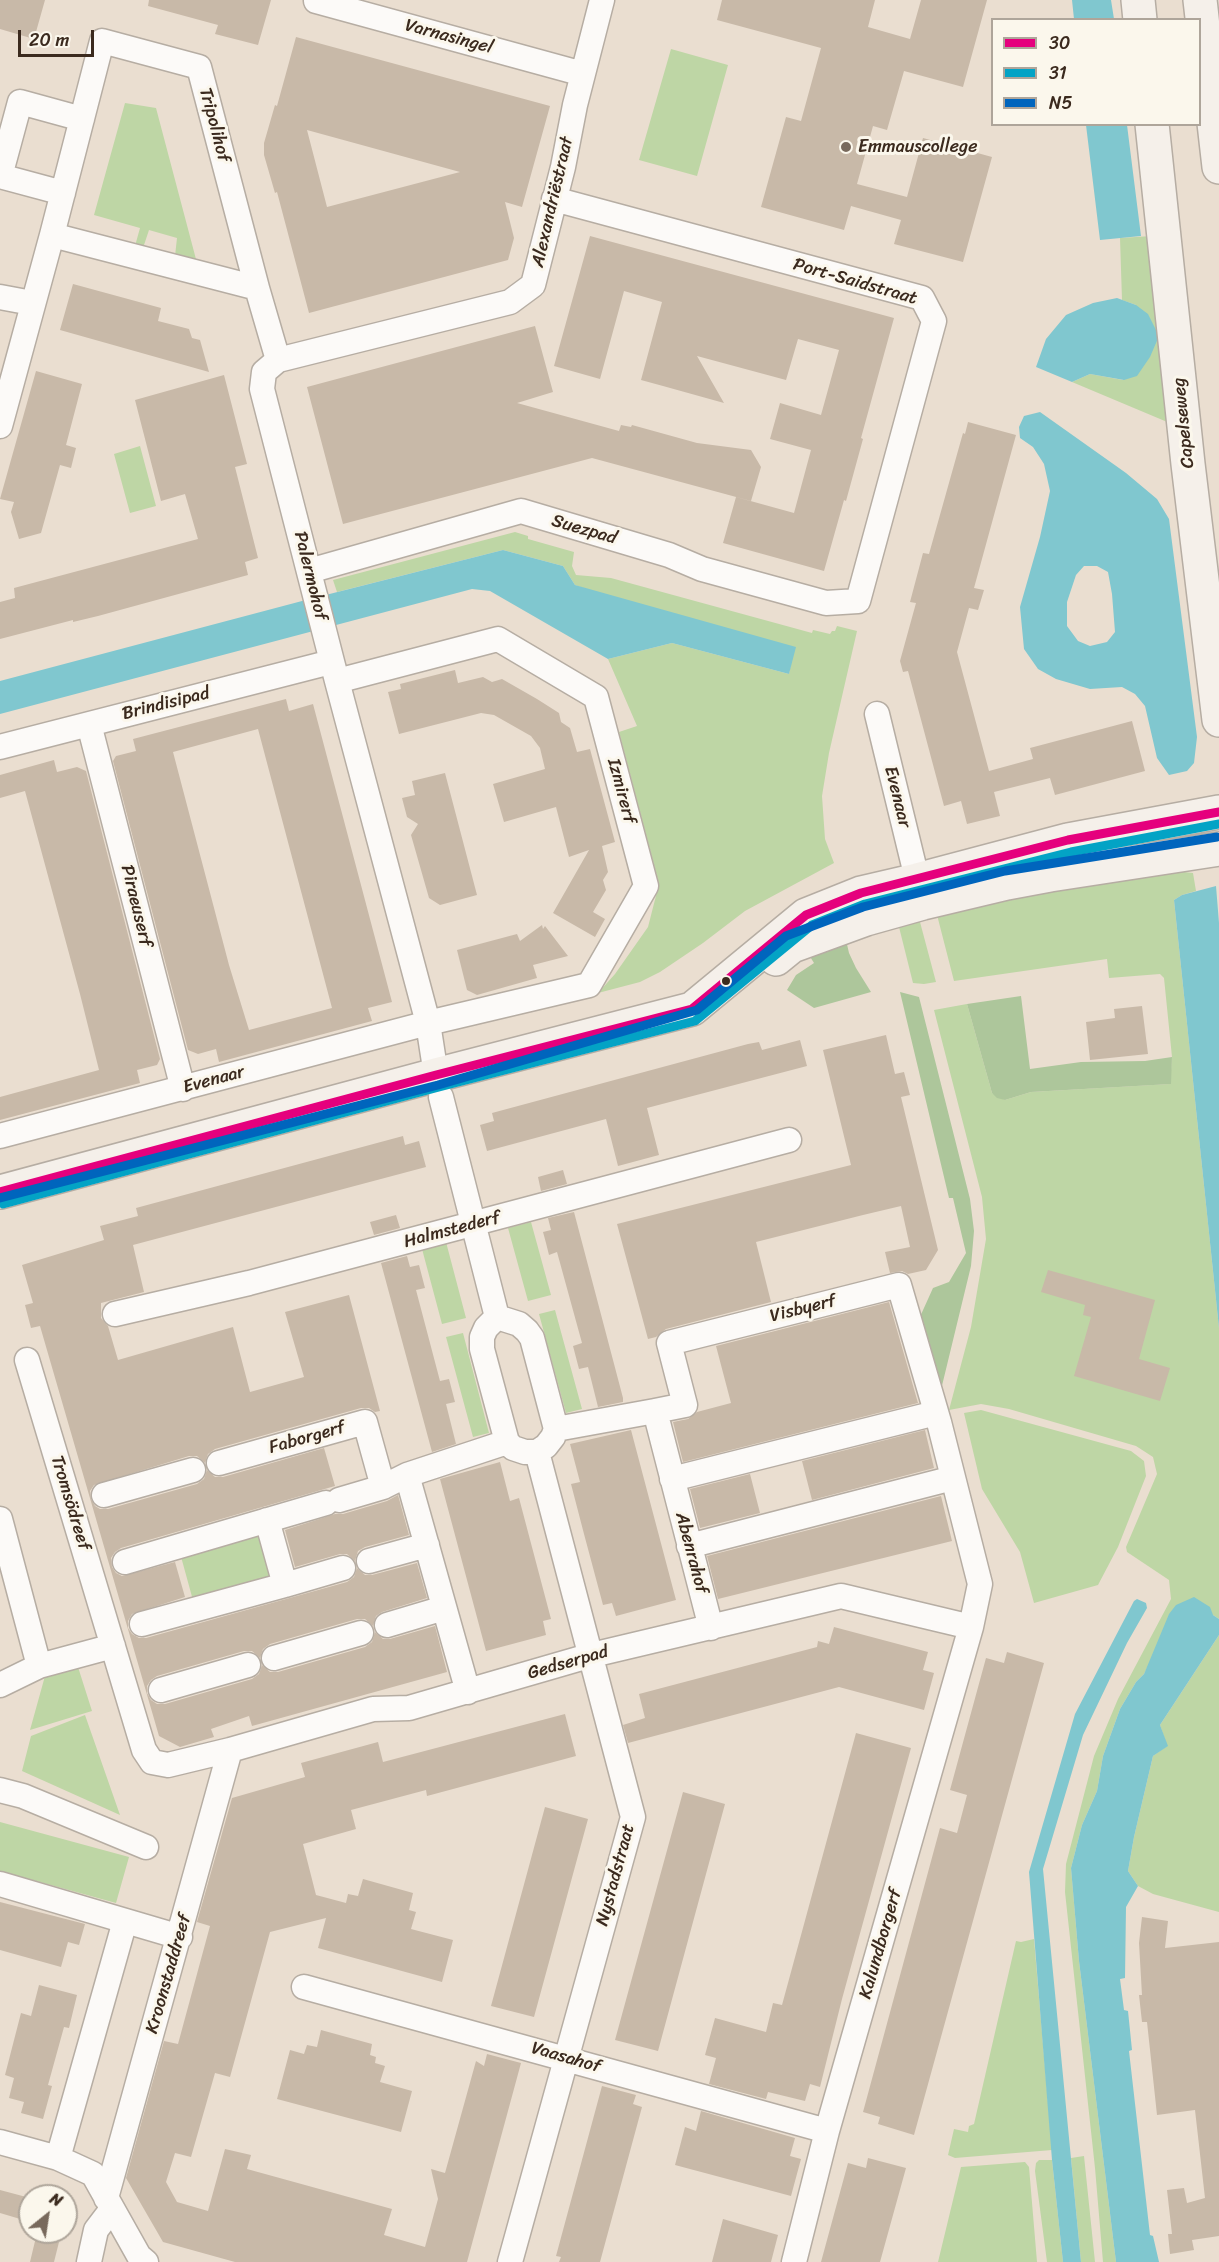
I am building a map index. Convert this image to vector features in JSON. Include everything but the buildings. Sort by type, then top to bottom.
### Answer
[{"type":"street","name":"Alexandriëstraat","points":[[278,360],[510,302],[532,285],[555,199],[602,0]]},
{"type":"street","points":[[1138,0],[1140,18]]},
{"type":"street","points":[[1200,0],[1219,167]]},
{"type":"street","name":"Varnasingel","points":[[316,1],[583,74]]},
{"type":"street","name":"Tripolihof","points":[[1,418],[52,235],[102,41],[199,67],[257,288]]},
{"type":"street","points":[[63,193],[0,176],[20,102],[82,119]]},
{"type":"street","name":"Capelseweg","points":[[1152,126],[1188,464],[1219,720]]},
{"type":"street","name":"Port-Saidstraat","points":[[555,199],[922,298],[934,321],[858,601]]},
{"type":"street","points":[[52,235],[257,288],[278,360]]},
{"type":"street","points":[[0,297],[32,303]]},
{"type":"street","name":"Palermohof","points":[[278,360],[264,372],[262,389],[428,1023],[439,1086]]},
{"type":"street","name":"Suezpad","points":[[311,578],[521,511],[669,555],[702,569],[826,603],[858,601]]},
{"type":"street","name":"Izmirerf","points":[[332,662],[498,639],[596,697],[646,886],[589,985],[428,1023]]},
{"type":"street","name":"Brindisipad","points":[[0,747],[332,662]]},
{"type":"street","name":"Evenaar","points":[[877,714],[920,892]]},
{"type":"street","name":"Piraeuserf","points":[[89,724],[183,1089]]},
{"type":"street","points":[[920,892],[1068,840],[1219,812]]},
{"type":"street","points":[[0,1210],[439,1086],[692,1009],[806,915],[861,892],[920,892],[1018,881],[1219,849]]},
{"type":"street","name":"Evenaar","points":[[0,1136],[428,1023]]},
{"type":"street","points":[[0,1192],[439,1086]]},
{"type":"street","points":[[439,1086],[497,1317]]},
{"type":"street","name":"Halmstederf","points":[[115,1314],[474,1224],[789,1140]]},
{"type":"street","name":"Visbyerf","points":[[655,1411],[685,1405],[669,1343],[899,1285],[937,1417],[980,1584],[971,1627]]},
{"type":"street","points":[[497,1317],[519,1324],[532,1338],[556,1429],[546,1446],[537,1452],[525,1452],[513,1448],[507,1442],[482,1349],[482,1337],[486,1328],[497,1317]]},
{"type":"street","name":"Tromsödreef","points":[[27,1360],[89,1499],[109,1567],[123,1632],[146,1694],[144,1750],[152,1761],[168,1766]]},
{"type":"street","points":[[556,1429],[655,1411]]},
{"type":"street","name":"Abenrahof","points":[[655,1411],[711,1628]]},
{"type":"street","points":[[672,1479],[791,1449],[937,1417]]},
{"type":"street","name":"Faborgerf","points":[[219,1463],[365,1422],[383,1487]]},
{"type":"street","points":[[109,1567],[383,1487],[407,1475],[507,1442]]},
{"type":"street","name":"Nystadstraat","points":[[510,2262],[633,1817],[537,1452]]},
{"type":"street","points":[[89,1499],[193,1470]]},
{"type":"street","points":[[407,1475],[468,1692]]},
{"type":"street","points":[[689,1546],[953,1478]]},
{"type":"street","points":[[0,1519],[39,1665]]},
{"type":"street","points":[[267,1520],[285,1585]]},
{"type":"street","points":[[369,1561],[427,1545]]},
{"type":"street","points":[[0,1685],[39,1665],[123,1632],[343,1568]]},
{"type":"street","name":"Gedserpad","points":[[168,1766],[364,1711],[409,1708],[592,1655],[842,1596],[971,1627]]},
{"type":"street","points":[[387,1625],[444,1608]]},
{"type":"street","name":"Kalundborgerf","points":[[794,2262],[827,2131],[971,1627]]},
{"type":"street","points":[[274,1658],[361,1633]]},
{"type":"street","points":[[146,1694],[248,1665]]},
{"type":"street","name":"Kroonstaddreef","points":[[89,2262],[96,2230],[109,2203],[230,1750]]},
{"type":"street","points":[[0,1790],[23,1796],[146,1847]]},
{"type":"street","points":[[0,1884],[180,1937]]},
{"type":"street","points":[[58,2158],[125,1920]]},
{"type":"street","name":"Vaasahof","points":[[304,1987],[827,2131]]},
{"type":"street","points":[[0,2142],[58,2158],[93,2174],[139,2256],[146,2262]]},
{"type":"green space","points":[[671,49],[728,65],[697,176],[639,160]]},
{"type":"green space","points":[[125,103],[156,108],[197,263],[175,256],[177,238],[149,230],[143,248],[135,246],[140,228],[94,215]]},
{"type":"green space","points":[[1152,236],[1172,424],[1072,382],[1090,374],[1123,380],[1136,305],[1122,300],[1120,238]]},
{"type":"green space","points":[[140,446],[156,506],[130,513],[114,454]]},
{"type":"green space","points":[[515,532],[528,536],[528,539],[574,552],[572,566],[576,575],[611,578],[812,633],[813,630],[830,634],[837,626],[857,631],[829,753],[822,796],[825,839],[834,863],[745,911],[660,972],[640,982],[598,993],[615,974],[648,927],[659,884],[619,732],[637,726],[608,659],[672,643],[789,674],[791,663],[575,585],[563,566],[503,550],[337,592],[333,580]]},
{"type":"green space","points":[[1175,871],[1193,873],[1196,891],[1174,900],[1219,1328],[1219,1619],[1213,1615],[1147,1668],[1136,1682],[1120,1709],[1103,1756],[1097,1791],[1082,1825],[1071,1868],[1079,1961],[1116,2262],[1103,2262],[1065,1892],[1066,1864],[1094,1756],[1118,1699],[1171,1599],[1169,1580],[1127,1552],[1126,1547],[1157,1474],[1153,1457],[1136,1446],[1009,1409],[981,1404],[949,1410],[971,1327],[986,1239],[982,1197],[934,1010],[967,1004],[992,1093],[1005,1100],[1031,1092],[1170,1084],[1172,1057],[1164,978],[1160,974],[1109,978],[1107,959],[954,981],[936,911],[1034,888]]},
{"type":"green space","points":[[912,915],[920,922],[936,982],[913,983],[897,919]]},
{"type":"green space","points":[[846,940],[856,968],[871,992],[814,1008],[787,990],[796,975],[814,963],[809,955]]},
{"type":"green space","points":[[900,992],[919,997],[970,1199],[974,1231],[971,1266],[939,1398],[919,1319],[933,1288],[949,1282],[966,1253],[953,1198],[949,1198]]},
{"type":"green space","points":[[1021,996],[1030,1069],[1081,1062],[1145,1061],[1172,1057],[1171,1084],[1031,1092],[1005,1100],[997,1098],[992,1093],[967,1004]]},
{"type":"green space","points":[[531,1222],[551,1295],[528,1301],[508,1228]]},
{"type":"green space","points":[[446,1242],[466,1318],[442,1324],[422,1249]]},
{"type":"green space","points":[[555,1310],[582,1409],[566,1413],[539,1314]]},
{"type":"green space","points":[[463,1333],[489,1433],[473,1437],[446,1337]]},
{"type":"green space","points":[[981,1410],[1131,1451],[1144,1461],[1146,1476],[1118,1547],[1098,1585],[1034,1603],[1020,1552],[982,1489],[964,1413]]},
{"type":"green space","points":[[263,1529],[278,1581],[194,1604],[180,1553]]},
{"type":"green space","points":[[1219,1635],[1219,1912],[1153,1894],[1138,1886],[1128,1871],[1153,1756],[1167,1746],[1160,1725]]},
{"type":"green space","points":[[78,1667],[92,1711],[30,1730],[45,1676]]},
{"type":"green space","points":[[85,1715],[120,1815],[22,1771],[31,1736]]},
{"type":"green space","points":[[0,1822],[129,1857],[116,1903],[0,1871]]},
{"type":"green space","points":[[1034,1939],[1052,2150],[955,2158],[948,2155],[954,2129],[968,2132],[969,2126],[974,2124],[1016,1941]]},
{"type":"green space","points":[[1084,2156],[1095,2262],[1081,2262],[1071,2158]]},
{"type":"green space","points":[[1039,2160],[1052,2160],[1063,2262],[1047,2262],[1035,2171]]},
{"type":"green space","points":[[1025,2162],[1029,2167],[1037,2262],[938,2262],[961,2167]]},
{"type":"water","points":[[1072,0],[1111,0],[1114,18],[1074,18]]},
{"type":"water","points":[[1086,126],[1127,126],[1141,236],[1100,240]]},
{"type":"water","points":[[1117,298],[1136,305],[1148,314],[1159,336],[1150,357],[1137,376],[1124,380],[1090,374],[1072,382],[1036,367],[1046,339],[1066,315],[1093,303]]},
{"type":"water","points":[[1040,412],[1126,473],[1157,499],[1169,519],[1197,737],[1194,763],[1187,771],[1169,775],[1157,758],[1145,706],[1135,694],[1122,687],[1090,689],[1056,679],[1038,669],[1024,649],[1020,607],[1040,537],[1050,491],[1044,464],[1033,447],[1020,438],[1019,427],[1024,416]],"holes":[[[1084,566],[1097,566],[1108,572],[1115,632],[1107,642],[1090,646],[1078,641],[1067,626],[1067,602],[1076,575]]]},
{"type":"water","points":[[503,550],[563,566],[575,585],[796,647],[789,674],[672,643],[608,659],[490,591],[472,589],[0,714],[0,681]]},
{"type":"water","points":[[1216,886],[1219,923],[1219,1328],[1174,900],[1182,895]]},
{"type":"water","points":[[1194,1597],[1210,1607],[1213,1615],[1219,1619],[1219,1635],[1160,1725],[1168,1746],[1153,1756],[1134,1837],[1128,1871],[1138,1886],[1126,1907],[1125,1978],[1120,1979],[1124,2010],[1128,2011],[1132,2050],[1129,2051],[1150,2235],[1153,2236],[1159,2262],[1116,2262],[1079,1961],[1071,1868],[1082,1825],[1097,1791],[1103,1756],[1120,1709],[1136,1682],[1144,1674],[1169,1614],[1176,1605]]},
{"type":"water","points":[[1137,1599],[1146,1603],[1147,1608],[1127,1643],[1083,1735],[1043,1869],[1081,2262],[1063,2262],[1052,2160],[1029,1872],[1075,1714]]},
{"type":"transit line","name":"30","points":[[0,1192],[692,1009],[806,915],[861,893],[1068,840],[1219,812]]},
{"type":"transit line","name":"31","points":[[3,1204],[695,1021],[812,925],[865,904],[1071,852],[1219,824]]},
{"type":"transit line","name":"N5","points":[[0,1198],[438,1085],[697,1010],[786,936],[863,907],[1005,871],[1217,837]]},
{"type":"place","name":"Emmauscollege","points":[[846,147]]}]
